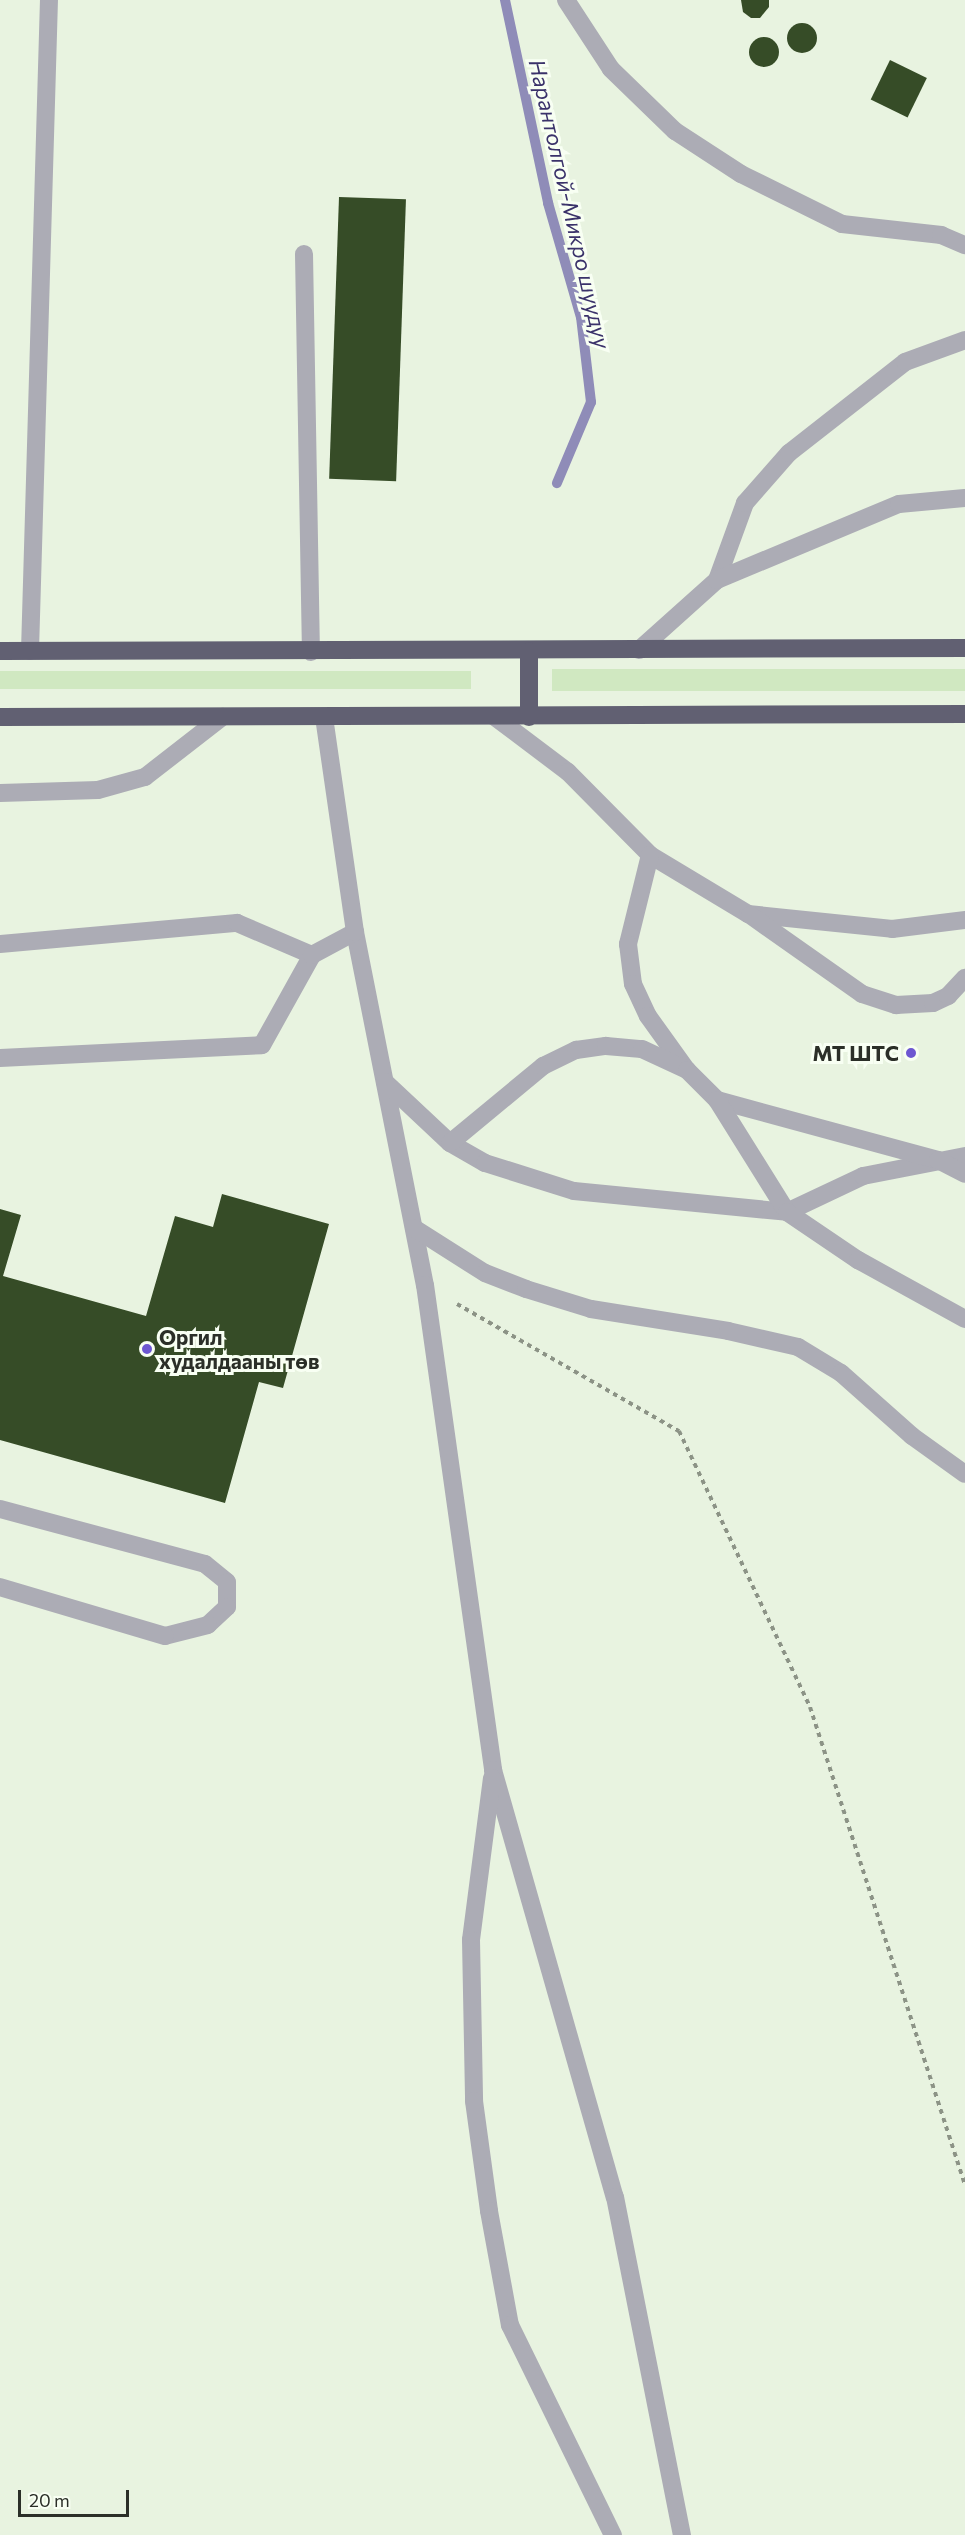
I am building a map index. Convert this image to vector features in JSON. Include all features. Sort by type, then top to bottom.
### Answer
[{"type":"highway","points":[[0,651],[311,652],[965,648]]},
{"type":"highway","points":[[528,717],[529,651]]},
{"type":"highway","points":[[0,717],[965,714]]},
{"type":"lane","points":[[30,651],[49,0]]},
{"type":"lane","points":[[566,0],[611,69],[675,131],[741,174],[842,224],[941,235],[965,245]]},
{"type":"lane","points":[[304,254],[311,652]]},
{"type":"lane","points":[[717,580],[746,503],[789,453],[905,362],[965,340]]},
{"type":"lane","points":[[639,650],[717,580],[899,504],[931,498],[965,498]]},
{"type":"lane","points":[[0,793],[98,790],[145,777],[222,717]]},
{"type":"lane","points":[[324,717],[355,932],[425,1285],[493,1770],[615,2197],[682,2535]]},
{"type":"lane","points":[[495,717],[568,772],[650,855],[748,914],[862,994],[896,1005],[933,1003],[948,996],[965,978]]},
{"type":"lane","points":[[650,855],[628,945],[633,984],[648,1016],[687,1070],[717,1100],[787,1212],[858,1260],[965,1319]]},
{"type":"lane","points":[[748,914],[892,928],[965,920]]},
{"type":"lane","points":[[0,944],[237,923],[312,954]]},
{"type":"lane","points":[[0,1058],[261,1045],[312,954],[355,932]]},
{"type":"lane","points":[[450,1143],[543,1066],[576,1050],[606,1046],[642,1048],[687,1070]]},
{"type":"lane","points":[[385,1082],[450,1143],[511,1174],[574,1191],[787,1212],[863,1176],[965,1156]]},
{"type":"lane","points":[[717,1100],[938,1160],[965,1174]]},
{"type":"lane","points":[[414,1228],[485,1273],[526,1289],[591,1308],[728,1331],[798,1347],[840,1373],[912,1436],[965,1474]]},
{"type":"lane","points":[[0,1509],[206,1564],[227,1582],[227,1607],[208,1625],[165,1636],[0,1587]]},
{"type":"lane","points":[[493,1770],[471,1940],[474,2101],[489,2211],[510,2325],[613,2535]]},
{"type":"path","points":[[425,1285],[679,1431],[810,1707],[965,2185]]},
{"type":"green space","points":[[552,669],[965,669],[965,691],[552,691]]},
{"type":"green space","points":[[0,671],[471,671],[471,689],[0,689]]},
{"type":"building","points":[[741,0],[769,0],[769,7],[760,18],[751,18],[743,12]]},
{"type":"building","points":[[802,23],[808,24],[816,32],[816,44],[808,52],[802,53],[796,52],[788,44],[787,38],[788,32],[796,24]]},
{"type":"building","points":[[764,37],[770,38],[778,46],[778,58],[770,66],[764,67],[758,66],[750,58],[749,52],[750,46],[758,38]]},
{"type":"building","points":[[890,60],[927,78],[908,118],[871,100]]},
{"type":"building","points":[[339,197],[406,199],[396,481],[329,479]]},
{"type":"building","name":"Оргил худалдааны төв","points":[[222,1194],[329,1224],[283,1388],[259,1382],[225,1503],[0,1440],[0,1209],[21,1215],[3,1276],[146,1316],[175,1216],[213,1227]]},
{"type":"waterway","name":"Нарантолгой-Микро шуудуу","points":[[505,0],[548,203],[581,317],[591,402],[557,483]]},
{"type":"place","name":"МТ ШТС","points":[[911,1053]]},
{"type":"place","name":"Оргил худалдааны төв","points":[[147,1349]]}]
